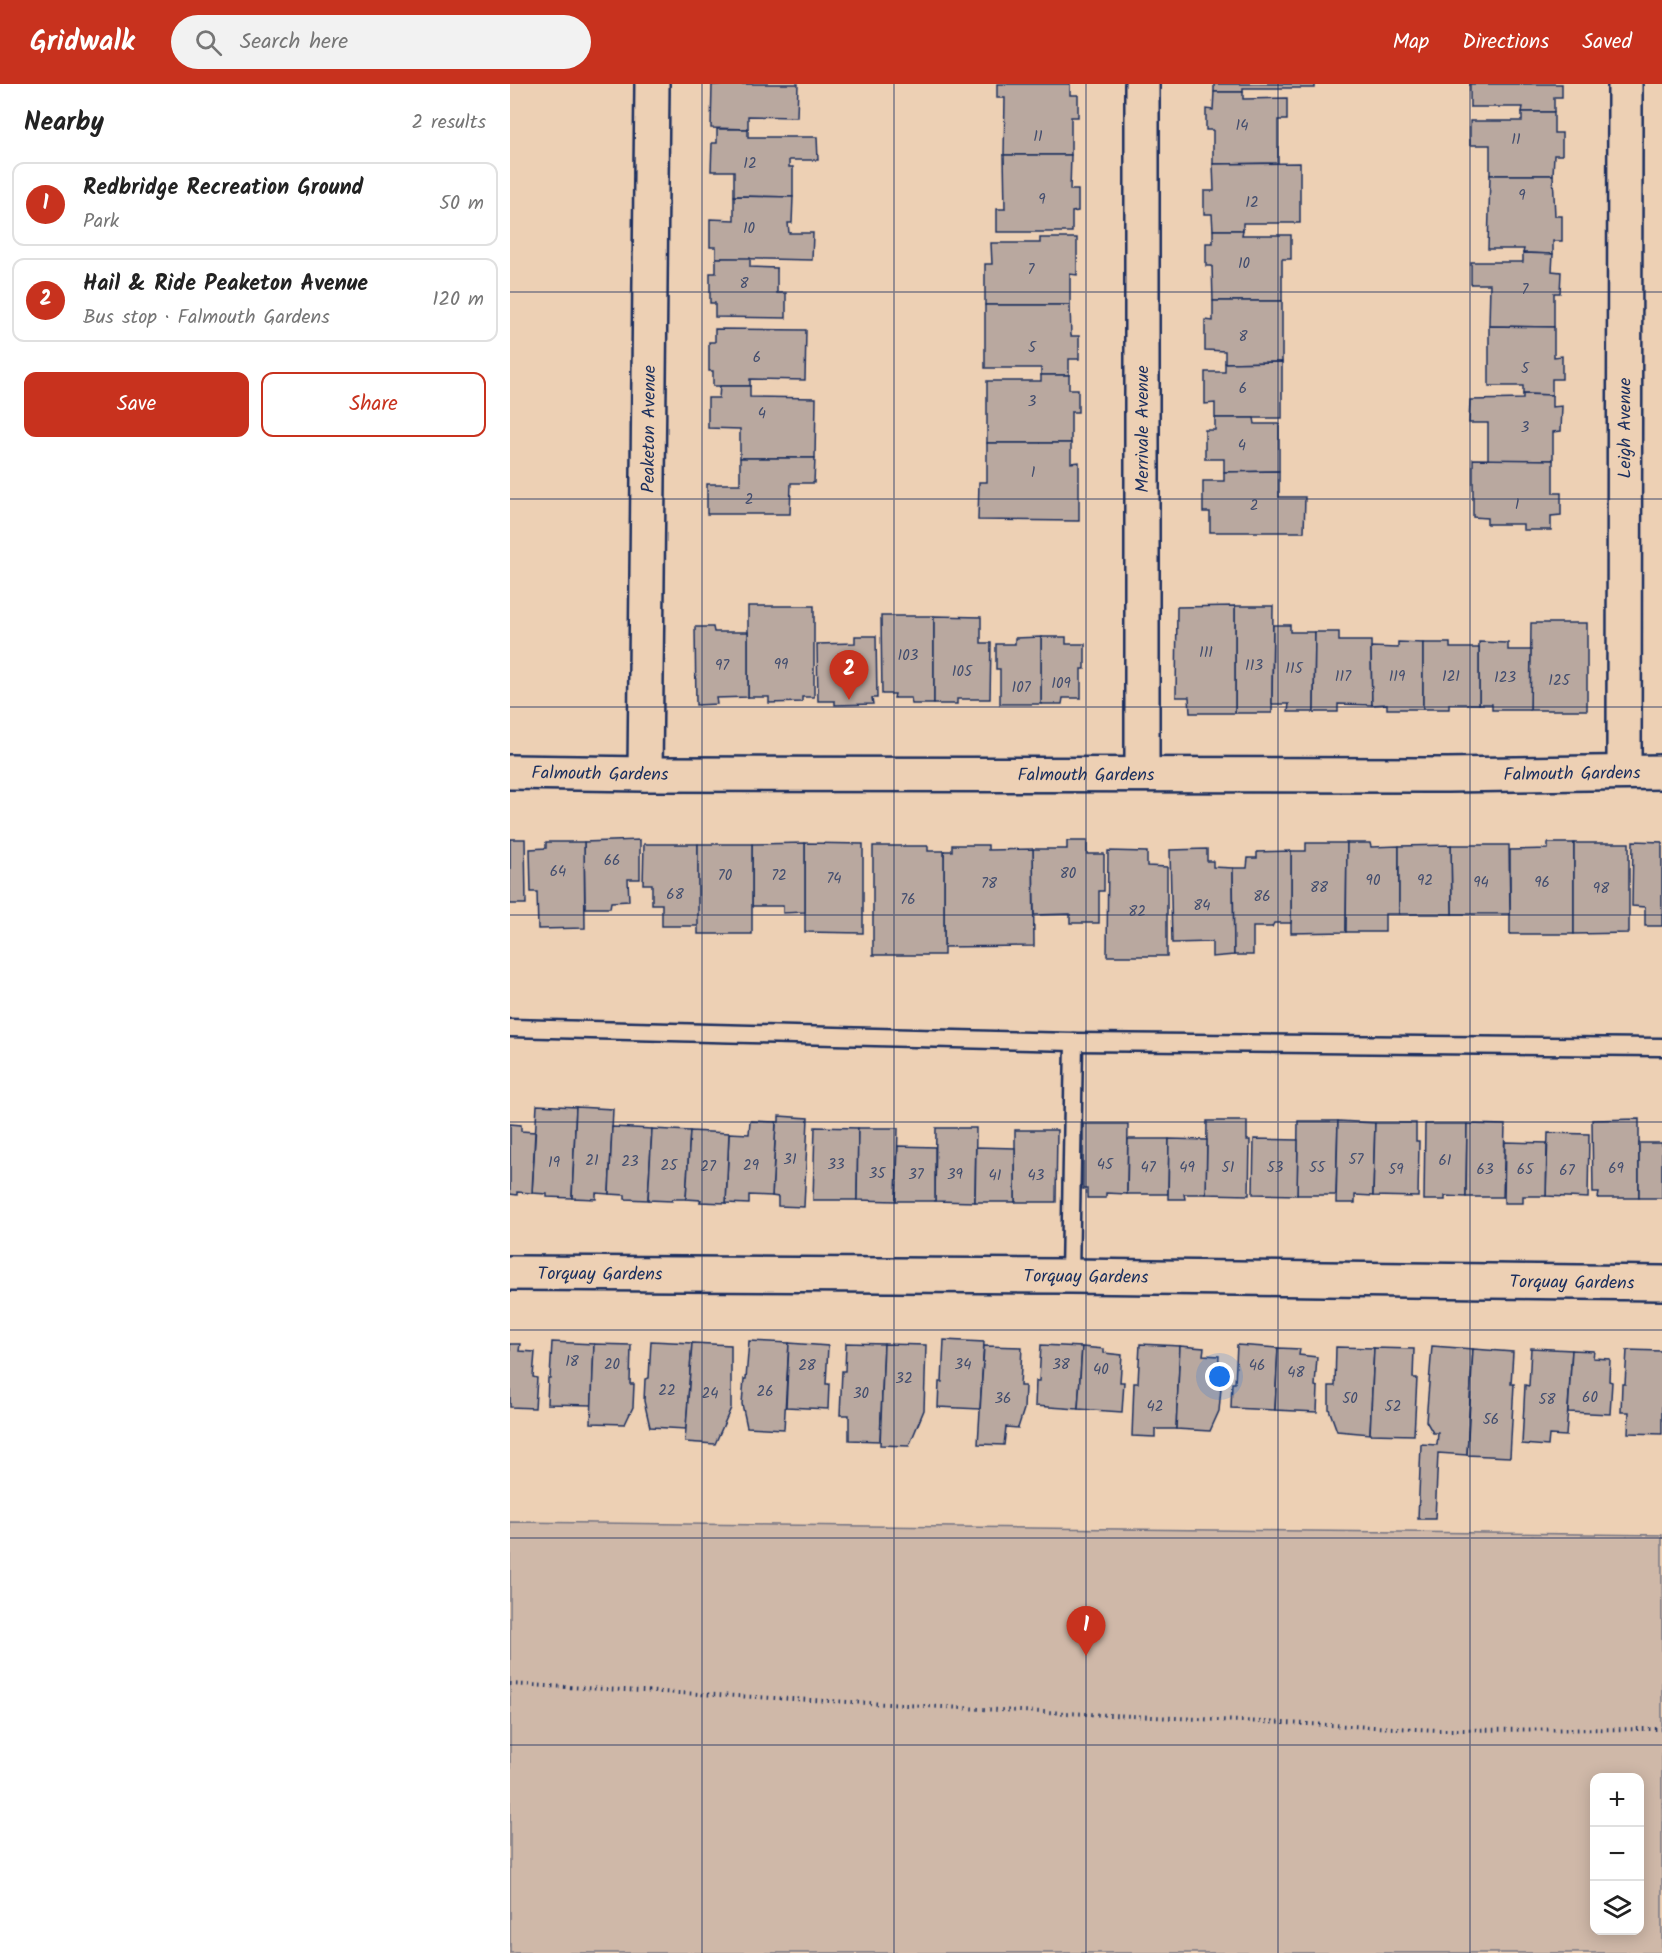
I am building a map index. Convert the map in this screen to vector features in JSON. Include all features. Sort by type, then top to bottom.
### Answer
[{"type":"street","name":"Peaketon Avenue","points":[[645,774],[652,84]]},
{"type":"street","name":"Merrivale Avenue","points":[[1142,84],[1142,774]]},
{"type":"street","name":"Leigh Avenue","points":[[1624,772],[1625,84]]},
{"type":"street","name":"Falmouth Gardens","points":[[510,772],[1446,775],[1662,772]]},
{"type":"street","name":"Torquay Gardens","points":[[510,1273],[1070,1276],[1662,1283]]},
{"type":"lane","points":[[510,1028],[1074,1042],[1662,1047]]},
{"type":"lane","points":[[1070,1276],[1074,1042]]},
{"type":"path","points":[[510,1684],[1439,1730],[1662,1729]]},
{"type":"shaded area","points":[[510,1522],[1662,1535],[1662,1953],[510,1953]]},
{"type":"building","points":[[798,84],[797,117],[748,116],[748,129],[711,128],[712,85]]},
{"type":"building","points":[[997,84],[1070,84],[1070,95],[1078,95],[1078,117],[1071,117],[1071,155],[1004,155],[1005,98],[997,98]]},
{"type":"building","points":[[1214,84],[1315,84],[1315,88],[1243,88],[1243,92],[1214,92]]},
{"type":"building","points":[[1470,84],[1562,84],[1562,97],[1554,97],[1554,112],[1522,112],[1523,107],[1470,107]]},
{"type":"building","points":[[1214,92],[1243,92],[1243,99],[1287,98],[1287,120],[1278,120],[1278,163],[1213,164],[1213,130],[1206,130],[1206,109],[1213,110]]},
{"type":"building","points":[[1522,112],[1554,112],[1554,133],[1562,133],[1562,155],[1554,155],[1553,175],[1490,175],[1490,145],[1470,145],[1470,121],[1522,121]]},
{"type":"building","points":[[717,129],[748,129],[748,137],[817,137],[818,160],[789,160],[789,167],[793,167],[793,197],[734,196],[734,171],[711,171],[712,143],[717,143]]},
{"type":"building","points":[[1004,155],[1071,155],[1070,190],[1078,190],[1078,211],[1072,212],[1072,232],[997,232],[997,209],[1005,209]]},
{"type":"building","points":[[1300,163],[1300,223],[1243,223],[1243,230],[1213,230],[1212,214],[1204,214],[1204,191],[1214,191],[1213,164]]},
{"type":"building","points":[[1490,175],[1553,175],[1555,216],[1562,216],[1562,241],[1553,241],[1553,254],[1523,253],[1524,249],[1488,249]]},
{"type":"building","points":[[734,196],[793,197],[792,223],[788,223],[789,233],[813,233],[812,260],[716,258],[716,247],[710,247],[710,219],[734,220]]},
{"type":"building","points":[[1213,230],[1243,230],[1242,235],[1291,235],[1291,259],[1282,259],[1282,301],[1213,301],[1212,266],[1206,266],[1206,243],[1213,243]]},
{"type":"building","points":[[1040,238],[1077,238],[1077,275],[1070,274],[1070,305],[985,305],[985,264],[992,264],[991,243],[1040,243]]},
{"type":"building","points":[[1523,253],[1553,254],[1552,271],[1561,272],[1560,293],[1554,293],[1554,327],[1489,326],[1490,284],[1471,284],[1471,262],[1523,262]]},
{"type":"building","points":[[716,258],[750,258],[750,267],[777,268],[777,293],[786,293],[786,318],[715,317],[715,303],[710,303],[710,273],[716,273]]},
{"type":"building","points":[[1213,301],[1282,301],[1282,362],[1225,363],[1225,351],[1205,350],[1205,320],[1213,321]]},
{"type":"building","points":[[985,305],[1070,305],[1071,336],[1079,336],[1079,359],[1069,359],[1069,375],[1041,375],[1041,368],[985,368]]},
{"type":"building","points":[[1489,326],[1554,327],[1554,357],[1562,356],[1562,379],[1552,379],[1552,395],[1523,394],[1523,386],[1489,386]]},
{"type":"building","points":[[715,329],[806,330],[805,380],[750,379],[750,386],[713,386],[713,371],[709,371],[709,342],[715,342]]},
{"type":"building","points":[[1282,362],[1282,418],[1215,418],[1215,403],[1205,404],[1205,372],[1225,372],[1225,363]]},
{"type":"building","points":[[1041,375],[1069,375],[1069,389],[1078,389],[1078,412],[1071,412],[1071,443],[987,443],[987,381],[1041,381]]},
{"type":"building","points":[[720,386],[750,386],[750,397],[816,398],[815,458],[740,458],[740,429],[708,428],[708,398],[719,398]]},
{"type":"building","points":[[1523,394],[1552,395],[1552,407],[1562,406],[1561,431],[1553,432],[1553,460],[1488,460],[1488,423],[1469,423],[1470,400],[1523,399]]},
{"type":"building","points":[[1215,418],[1254,418],[1255,424],[1279,424],[1279,471],[1224,472],[1224,459],[1205,459],[1205,430],[1215,430]]},
{"type":"building","points":[[987,443],[1071,443],[1071,463],[1079,462],[1079,521],[978,520],[979,482],[987,482]]},
{"type":"building","points":[[740,458],[815,458],[814,483],[791,483],[790,514],[707,514],[707,484],[740,484]]},
{"type":"building","points":[[1473,459],[1553,460],[1553,493],[1561,493],[1561,515],[1551,516],[1551,530],[1523,530],[1523,524],[1487,524],[1487,518],[1473,517]]},
{"type":"building","points":[[1279,471],[1279,497],[1305,497],[1304,532],[1210,532],[1210,512],[1203,512],[1203,481],[1224,481],[1224,472]]},
{"type":"building","points":[[748,606],[814,606],[814,697],[802,697],[802,702],[769,703],[769,697],[748,697]]},
{"type":"building","points":[[1235,606],[1273,606],[1272,713],[1235,713]]},
{"type":"building","points":[[1235,606],[1235,713],[1190,713],[1189,697],[1176,697],[1177,607]]},
{"type":"building","points":[[881,616],[934,616],[934,704],[912,704],[911,698],[894,698],[895,694],[882,694]]},
{"type":"building","points":[[934,616],[981,617],[981,643],[991,643],[990,699],[957,699],[957,704],[934,704]]},
{"type":"building","points":[[1531,623],[1587,623],[1587,710],[1530,710]]},
{"type":"building","points":[[1273,625],[1290,625],[1290,632],[1315,632],[1314,712],[1288,712],[1289,704],[1272,704]]},
{"type":"building","points":[[695,627],[713,627],[714,632],[748,632],[748,697],[716,698],[717,704],[696,705]]},
{"type":"building","points":[[1315,632],[1339,632],[1339,641],[1371,641],[1372,705],[1338,704],[1338,712],[1314,712]]},
{"type":"building","points":[[855,636],[876,636],[877,698],[872,698],[873,704],[835,705],[835,701],[818,701],[817,644],[855,643]]},
{"type":"building","points":[[1041,637],[1066,637],[1066,644],[1085,644],[1085,669],[1081,669],[1081,698],[1063,698],[1062,704],[1041,704]]},
{"type":"building","points":[[1041,637],[1041,704],[1000,704],[1000,669],[996,669],[996,644],[1015,644],[1015,638]]},
{"type":"building","points":[[1398,642],[1423,643],[1423,709],[1387,709],[1387,704],[1372,705],[1371,647],[1398,648]]},
{"type":"building","points":[[1479,642],[1508,643],[1508,650],[1531,650],[1530,710],[1492,710],[1492,704],[1479,704]]},
{"type":"building","points":[[1423,643],[1450,643],[1450,648],[1479,648],[1479,704],[1449,704],[1449,709],[1423,709]]},
{"type":"building","points":[[510,839],[525,839],[526,904],[510,904]]},
{"type":"building","points":[[640,840],[640,879],[628,879],[629,901],[611,902],[610,908],[585,908],[584,842]]},
{"type":"building","points":[[1067,841],[1087,841],[1087,854],[1104,854],[1104,891],[1099,891],[1099,923],[1070,923],[1070,914],[1034,915],[1033,849],[1067,849]]},
{"type":"building","points":[[1633,841],[1662,842],[1662,926],[1645,926],[1645,907],[1632,906]]},
{"type":"building","points":[[546,842],[584,842],[585,928],[538,929],[537,892],[531,892],[530,849],[546,848]]},
{"type":"building","points":[[805,843],[863,844],[863,933],[805,932]]},
{"type":"building","points":[[805,843],[805,912],[783,913],[783,906],[752,906],[752,844]]},
{"type":"building","points":[[1306,843],[1347,843],[1346,932],[1291,933],[1291,851],[1306,851]]},
{"type":"building","points":[[1347,843],[1370,843],[1371,847],[1399,846],[1399,914],[1385,914],[1385,932],[1346,932]]},
{"type":"building","points":[[1548,843],[1574,843],[1574,934],[1510,934],[1510,850],[1548,849]]},
{"type":"building","points":[[1574,843],[1629,843],[1629,933],[1574,934]]},
{"type":"building","points":[[644,844],[698,844],[699,926],[662,926],[662,904],[652,904],[652,884],[643,884]]},
{"type":"building","points":[[698,844],[752,844],[752,934],[698,934]]},
{"type":"building","points":[[952,845],[988,845],[988,850],[1033,849],[1034,946],[944,947],[944,851],[952,851]]},
{"type":"building","points":[[1451,845],[1509,845],[1510,914],[1452,914]]},
{"type":"building","points":[[1451,845],[1452,914],[1399,914],[1399,846]]},
{"type":"building","points":[[873,846],[928,846],[928,851],[944,851],[944,955],[873,955]]},
{"type":"building","points":[[1207,849],[1207,861],[1213,861],[1213,867],[1233,868],[1234,955],[1212,957],[1212,942],[1172,943],[1170,850]]},
{"type":"building","points":[[1108,851],[1147,852],[1147,866],[1167,867],[1167,956],[1107,956]]},
{"type":"building","points":[[1291,851],[1291,923],[1274,923],[1272,927],[1253,927],[1253,955],[1234,955],[1233,868],[1247,868],[1248,858],[1257,858],[1257,852]]},
{"type":"building","points":[[537,1105],[576,1107],[572,1198],[547,1197],[547,1194],[532,1193]]},
{"type":"building","points":[[576,1107],[613,1109],[609,1194],[596,1193],[596,1199],[572,1198]]},
{"type":"building","points":[[779,1116],[808,1118],[804,1207],[778,1206],[778,1197],[772,1196],[776,1122],[779,1122]]},
{"type":"building","points":[[1639,1119],[1639,1198],[1598,1198],[1599,1193],[1593,1193],[1592,1120]]},
{"type":"building","points":[[750,1121],[776,1122],[772,1196],[749,1195],[749,1204],[726,1203],[729,1133],[749,1134]]},
{"type":"building","points":[[1207,1121],[1247,1121],[1247,1140],[1250,1140],[1249,1195],[1206,1194]]},
{"type":"building","points":[[1298,1121],[1338,1121],[1336,1195],[1297,1195]]},
{"type":"building","points":[[1338,1121],[1375,1123],[1373,1196],[1355,1195],[1355,1203],[1336,1203]]},
{"type":"building","points":[[1375,1123],[1416,1123],[1416,1141],[1419,1141],[1418,1197],[1373,1196]]},
{"type":"building","points":[[510,1124],[521,1125],[521,1131],[535,1132],[532,1193],[510,1194]]},
{"type":"building","points":[[1083,1124],[1128,1124],[1127,1194],[1106,1193],[1106,1198],[1087,1198],[1087,1189],[1083,1189]]},
{"type":"building","points":[[1425,1124],[1467,1124],[1466,1197],[1445,1196],[1445,1200],[1424,1200]]},
{"type":"building","points":[[1467,1124],[1505,1125],[1503,1197],[1466,1197]]},
{"type":"building","points":[[612,1127],[652,1129],[648,1200],[625,1199],[625,1195],[609,1194]]},
{"type":"building","points":[[815,1127],[858,1128],[857,1200],[813,1200]]},
{"type":"building","points":[[858,1128],[898,1128],[896,1201],[857,1200]]},
{"type":"building","points":[[936,1128],[976,1128],[975,1202],[935,1201]]},
{"type":"building","points":[[652,1129],[690,1131],[686,1199],[648,1200]]},
{"type":"building","points":[[1015,1130],[1057,1130],[1056,1202],[1015,1202]]},
{"type":"building","points":[[690,1131],[729,1133],[726,1203],[686,1199]]},
{"type":"building","points":[[1548,1133],[1589,1134],[1588,1198],[1546,1196]]},
{"type":"building","points":[[1128,1139],[1169,1139],[1168,1194],[1127,1194]]},
{"type":"building","points":[[1169,1139],[1207,1140],[1206,1194],[1184,1194],[1185,1199],[1168,1199]]},
{"type":"building","points":[[1254,1139],[1298,1140],[1297,1195],[1253,1194]]},
{"type":"building","points":[[1505,1142],[1547,1143],[1546,1196],[1523,1196],[1523,1203],[1504,1203]]},
{"type":"building","points":[[1639,1143],[1662,1143],[1662,1198],[1639,1198]]},
{"type":"building","points":[[898,1146],[935,1147],[935,1201],[896,1201]]},
{"type":"building","points":[[976,1147],[1015,1148],[1015,1202],[975,1202]]},
{"type":"building","points":[[944,1340],[984,1342],[980,1409],[938,1407]]},
{"type":"building","points":[[651,1341],[692,1343],[686,1429],[650,1427],[644,1401],[645,1379],[649,1378]]},
{"type":"building","points":[[749,1341],[789,1343],[784,1429],[747,1427],[742,1404]]},
{"type":"building","points":[[552,1342],[594,1344],[592,1405],[547,1404]]},
{"type":"building","points":[[692,1343],[731,1345],[731,1408],[715,1444],[685,1442]]},
{"type":"building","points":[[789,1343],[828,1346],[826,1384],[829,1384],[828,1409],[786,1407]]},
{"type":"building","points":[[846,1343],[884,1344],[880,1441],[849,1440],[849,1415],[840,1415]]},
{"type":"building","points":[[510,1344],[520,1344],[519,1351],[535,1352],[533,1377],[537,1378],[535,1408],[510,1407]]},
{"type":"building","points":[[594,1344],[631,1345],[630,1384],[634,1384],[633,1407],[625,1424],[591,1423]]},
{"type":"building","points":[[884,1344],[926,1345],[924,1410],[909,1446],[880,1445]]},
{"type":"building","points":[[1140,1344],[1180,1346],[1176,1429],[1155,1429],[1155,1437],[1132,1436],[1134,1383],[1138,1383]]},
{"type":"building","points":[[1041,1345],[1082,1347],[1078,1409],[1035,1406]]},
{"type":"building","points":[[1237,1345],[1278,1348],[1275,1410],[1231,1408]]},
{"type":"building","points":[[984,1346],[1022,1347],[1020,1386],[1025,1386],[1024,1409],[1018,1428],[1006,1427],[1004,1445],[978,1444]]},
{"type":"building","points":[[1180,1346],[1204,1348],[1203,1355],[1219,1356],[1217,1388],[1221,1388],[1219,1411],[1210,1431],[1176,1429]]},
{"type":"building","points":[[1432,1346],[1473,1349],[1467,1455],[1438,1453],[1435,1519],[1418,1519],[1421,1444],[1437,1445],[1438,1433],[1433,1433],[1426,1421]]},
{"type":"building","points":[[1082,1347],[1104,1349],[1104,1353],[1122,1355],[1120,1382],[1124,1382],[1122,1412],[1078,1409]]},
{"type":"building","points":[[1336,1347],[1374,1348],[1370,1434],[1337,1431],[1329,1409],[1329,1386],[1335,1386]]},
{"type":"building","points":[[1278,1348],[1300,1349],[1299,1355],[1317,1357],[1315,1386],[1318,1387],[1317,1412],[1275,1410]]},
{"type":"building","points":[[1374,1348],[1414,1349],[1413,1378],[1417,1378],[1414,1435],[1370,1434]]},
{"type":"building","points":[[1531,1348],[1572,1350],[1566,1436],[1549,1435],[1548,1446],[1522,1444],[1525,1385],[1529,1386]]},
{"type":"building","points":[[1473,1349],[1513,1352],[1511,1384],[1514,1384],[1510,1457],[1467,1455]]},
{"type":"building","points":[[1572,1350],[1594,1351],[1593,1358],[1610,1359],[1609,1381],[1612,1382],[1610,1414],[1568,1412]]},
{"type":"building","points":[[1627,1350],[1662,1351],[1662,1434],[1628,1433],[1629,1412],[1621,1412]]},
{"type":"place","name":"Hail & Ride Peaketon Avenue","points":[[849,700]]},
{"type":"place","name":"Redbridge Recreation Ground","points":[[1086,1656]]}]
